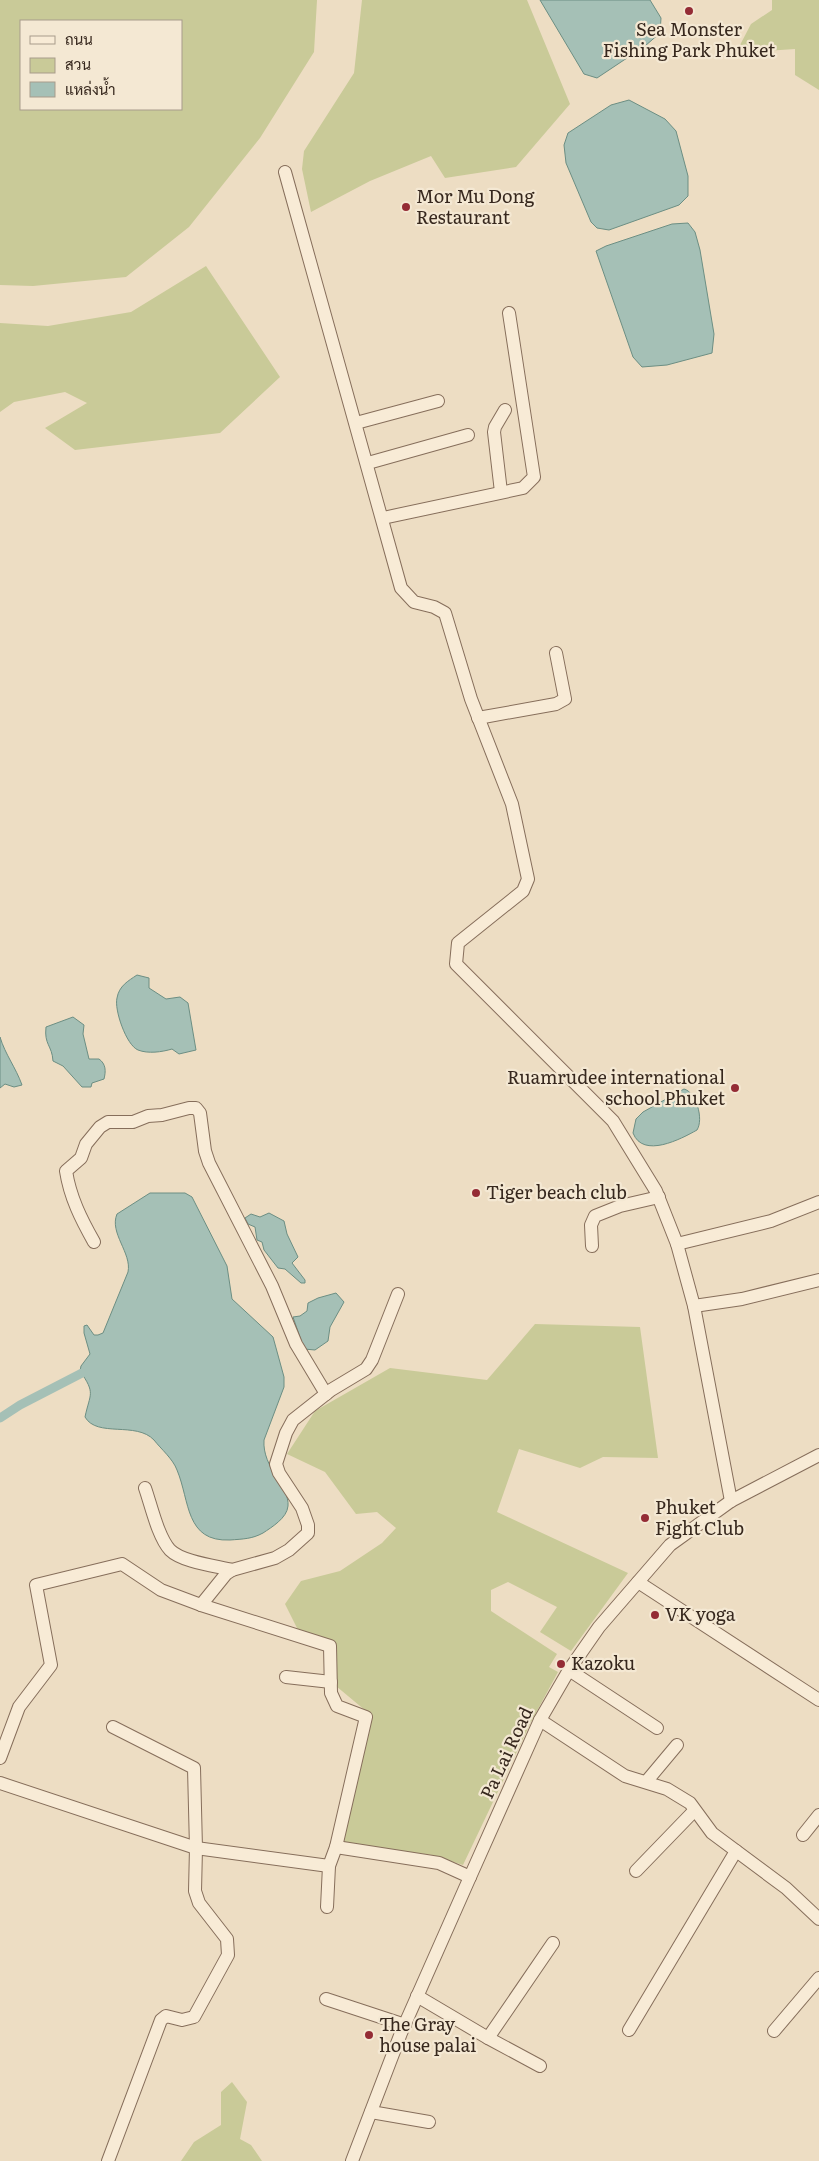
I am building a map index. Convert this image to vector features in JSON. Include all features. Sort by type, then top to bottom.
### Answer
[{"type":"street","points":[[285,172],[368,463],[401,588],[414,602],[434,607],[445,613],[478,718],[512,804],[528,879],[523,891],[458,943],[456,964],[613,1121],[659,1197],[677,1244],[694,1306],[731,1501]]},
{"type":"street","points":[[383,518],[522,488],[534,477],[509,313]]},
{"type":"street","points":[[356,423],[438,401]]},
{"type":"street","points":[[501,492],[494,432],[505,410]]},
{"type":"street","points":[[368,463],[468,435]]},
{"type":"street","points":[[478,718],[556,704],[563,701],[565,699],[556,653]]},
{"type":"street","points":[[94,1242],[71,1196],[66,1171],[81,1158],[86,1144],[100,1126],[108,1122],[133,1122],[148,1116],[196,1108],[200,1112],[204,1150],[209,1163],[272,1286],[296,1344],[326,1394]]},
{"type":"street","points":[[592,1246],[590,1225],[595,1216],[620,1206],[659,1197]]},
{"type":"street","points":[[677,1244],[771,1221],[819,1202]]},
{"type":"street","points":[[694,1306],[742,1299],[819,1280]]},
{"type":"street","points":[[201,1605],[226,1574],[232,1570],[275,1558],[289,1550],[308,1534],[308,1525],[302,1508],[280,1473],[276,1461],[293,1420],[326,1394],[366,1369],[398,1294]]},
{"type":"street","name":"Pa Lai Road","points":[[352,2161],[404,2025],[540,1720],[569,1670],[599,1627],[670,1544],[731,1501],[819,1455]]},
{"type":"street","points":[[146,1488],[164,1541],[171,1551],[187,1559],[232,1570]]},
{"type":"street","points":[[0,1758],[19,1707],[50,1665],[36,1586],[122,1564],[161,1590],[201,1605],[330,1646],[331,1693],[337,1706],[366,1717],[336,1847],[329,1866],[327,1907]]},
{"type":"street","points":[[638,1582],[819,1700]]},
{"type":"street","points":[[569,1670],[657,1728]]},
{"type":"street","points":[[286,1677],[331,1682]]},
{"type":"street","points":[[540,1720],[625,1776],[667,1789],[690,1803],[694,1811],[712,1833],[786,1888],[819,1919]]},
{"type":"street","points":[[108,2161],[161,2020],[166,2016],[182,2020],[194,2017],[228,1955],[227,1939],[199,1903],[195,1891],[194,1768],[113,1727]]},
{"type":"street","points":[[646,1782],[677,1745]]},
{"type":"street","points":[[0,1783],[196,1848],[329,1866]]},
{"type":"street","points":[[636,1871],[694,1811]]},
{"type":"street","points":[[803,1835],[819,1815]]},
{"type":"street","points":[[336,1847],[439,1863],[470,1877]]},
{"type":"street","points":[[629,2030],[736,1851]]},
{"type":"street","points":[[488,2038],[553,1943]]},
{"type":"street","points":[[774,2031],[819,1978]]},
{"type":"street","points":[[417,1996],[540,2066]]},
{"type":"street","points":[[326,1999],[404,2025]]},
{"type":"street","points":[[371,2112],[429,2122]]},
{"type":"green space","points":[[0,0],[317,0],[314,52],[260,138],[189,227],[126,277],[33,286],[0,285]]},
{"type":"green space","points":[[362,0],[527,0],[570,104],[516,167],[445,178],[431,156],[370,181],[311,212],[302,169],[304,151],[354,73]]},
{"type":"green space","points":[[772,0],[819,0],[819,90],[795,75],[795,49],[752,52],[740,45],[751,24],[772,10]]},
{"type":"green space","points":[[206,266],[280,377],[220,433],[75,450],[45,428],[87,403],[65,392],[14,402],[0,412],[0,323],[48,326],[131,312]]},
{"type":"green space","points":[[535,1324],[640,1327],[658,1458],[603,1457],[580,1468],[519,1449],[497,1512],[628,1573],[571,1651],[540,1632],[557,1607],[508,1582],[491,1590],[491,1611],[557,1654],[549,1667],[558,1672],[531,1722],[463,1865],[432,1855],[341,1843],[372,1716],[336,1686],[335,1641],[298,1630],[285,1604],[301,1581],[340,1571],[382,1543],[396,1528],[377,1512],[356,1514],[325,1472],[287,1454],[315,1411],[390,1368],[487,1380]]},
{"type":"green space","points":[[232,2082],[247,2102],[240,2139],[251,2145],[262,2161],[181,2161],[194,2142],[221,2125],[221,2092]]},
{"type":"water","points":[[540,0],[650,0],[661,18],[660,33],[645,46],[597,78],[584,74]]},
{"type":"water","points":[[629,100],[665,119],[676,131],[688,176],[688,196],[679,205],[609,230],[597,228],[591,222],[566,163],[564,145],[568,133],[611,105]]},
{"type":"water","points":[[688,223],[695,232],[700,250],[714,334],[712,353],[667,365],[642,367],[633,357],[596,251],[672,224]]},
{"type":"water","points":[[137,975],[149,978],[149,988],[166,999],[180,997],[188,1003],[196,1050],[179,1054],[172,1049],[159,1052],[142,1051],[134,1047],[129,1041],[117,1010],[117,998],[122,987]]},
{"type":"water","points":[[73,1017],[84,1025],[83,1034],[89,1059],[99,1059],[105,1068],[104,1079],[92,1083],[91,1087],[82,1087],[63,1066],[53,1061],[47,1041],[46,1027]]},
{"type":"water","points":[[0,1037],[22,1085],[14,1087],[5,1084],[0,1088]]},
{"type":"water","points":[[684,1089],[692,1095],[698,1106],[700,1119],[697,1130],[663,1145],[645,1145],[638,1141],[633,1133],[636,1119],[643,1112]]},
{"type":"water","points":[[150,1193],[185,1193],[192,1197],[227,1266],[232,1299],[273,1337],[284,1377],[284,1387],[264,1440],[267,1459],[285,1492],[288,1506],[285,1514],[278,1522],[263,1533],[255,1536],[230,1540],[215,1539],[205,1534],[197,1527],[192,1517],[175,1466],[154,1440],[146,1434],[137,1431],[98,1427],[85,1417],[90,1398],[90,1389],[80,1371],[81,1366],[90,1354],[84,1326],[87,1325],[94,1335],[103,1333],[128,1272],[127,1258],[116,1228],[117,1214]]},
{"type":"water","points":[[269,1213],[284,1221],[287,1234],[298,1257],[292,1263],[305,1280],[305,1283],[301,1283],[285,1269],[278,1268],[264,1250],[262,1242],[257,1240],[255,1227],[248,1224],[245,1218],[251,1214],[260,1217]]},
{"type":"water","points":[[336,1293],[344,1302],[330,1327],[328,1341],[315,1350],[304,1349],[293,1317],[300,1316],[307,1311],[308,1303]]},
{"type":"waterway","points":[[0,1418],[20,1405],[82,1373]]},
{"type":"place","name":"Sea Monster Fishing Park Phuket","points":[[689,11]]},
{"type":"place","name":"Mor Mu Dong Restaurant","points":[[406,207]]},
{"type":"place","name":"Ruamrudee international school Phuket","points":[[735,1088]]},
{"type":"place","name":"Tiger beach club","points":[[476,1193]]},
{"type":"place","name":"Phuket Fight Club","points":[[645,1518]]},
{"type":"place","name":"VK yoga","points":[[655,1615]]},
{"type":"place","name":"Kazoku","points":[[561,1664]]},
{"type":"place","name":"The Gray house palai","points":[[369,2035]]}]
